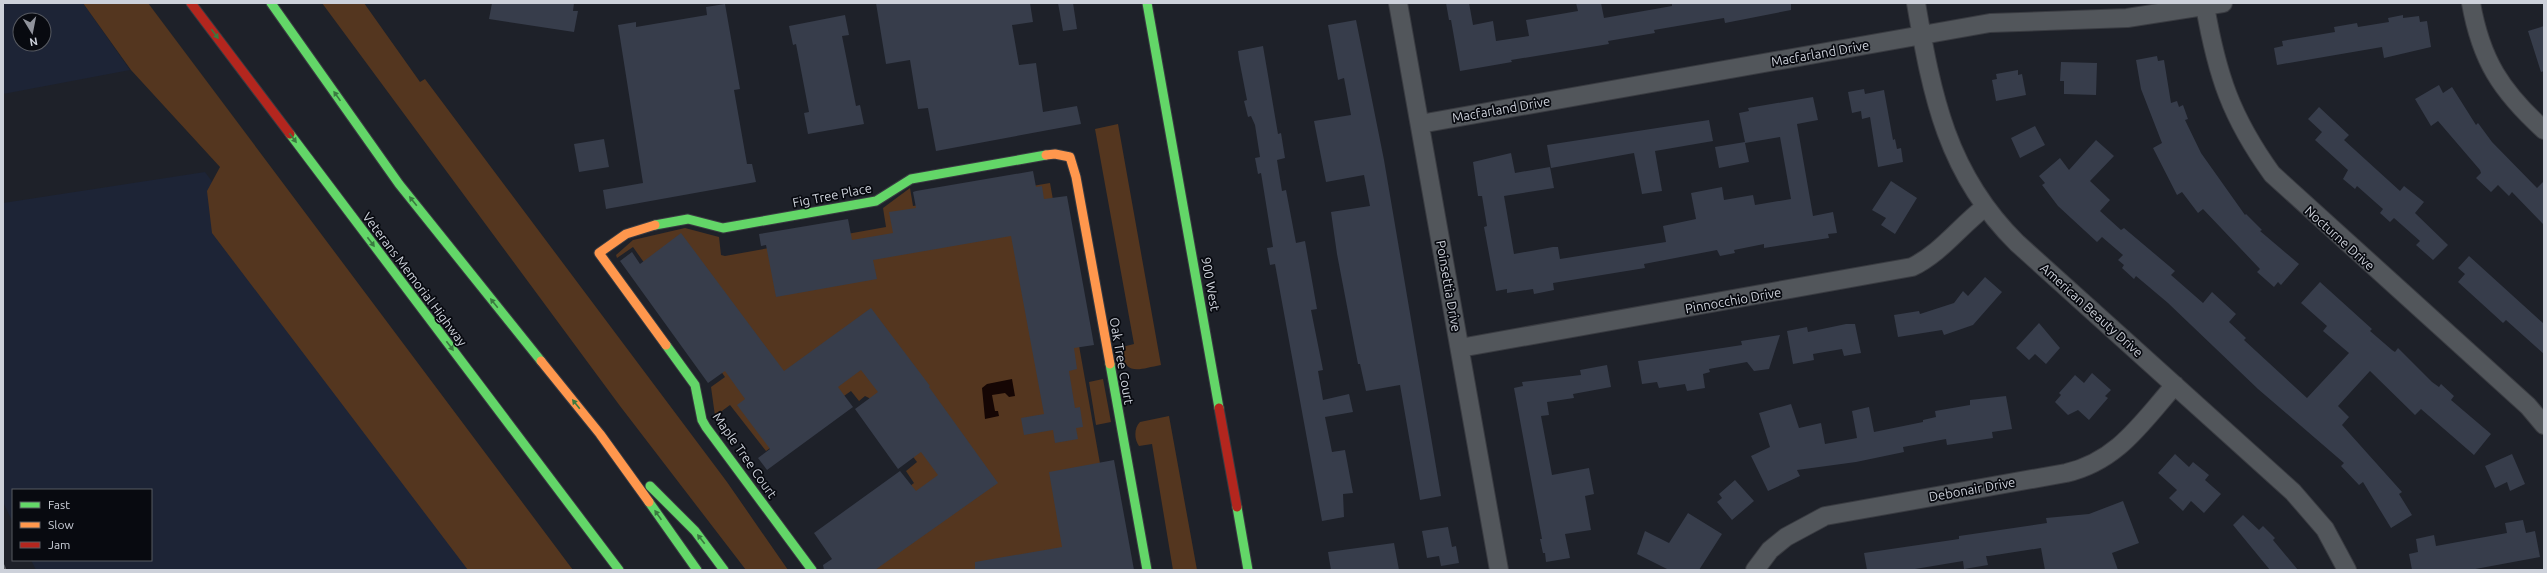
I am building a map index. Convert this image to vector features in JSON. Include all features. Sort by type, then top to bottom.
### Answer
[{"type":"main road","name":"Veterans Memorial Highway","points":[[192,3],[619,570]]},
{"type":"main road","points":[[271,3],[399,184],[600,434],[697,570]]},
{"type":"main road","name":"900 West","points":[[1148,3],[1248,570]]},
{"type":"main road","name":"Fig Tree Place","points":[[600,253],[626,234],[648,226],[688,220],[717,228],[728,227],[876,201],[911,179],[1047,155],[1063,155],[1070,157]]},
{"type":"main road","name":"Oak Tree Court","points":[[1070,157],[1076,177],[1146,570]]},
{"type":"main road","name":"Maple Tree Court","points":[[600,253],[695,385],[706,427],[812,570]]},
{"type":"main road","points":[[600,434],[695,531],[724,570]]},
{"type":"street","name":"Poinsettia Drive","points":[[1398,3],[1499,570]]},
{"type":"street","name":"American Beauty Drive","points":[[1916,3],[1933,93],[1945,132],[1962,170],[1985,208],[2017,243],[2310,509],[2325,529],[2347,570]]},
{"type":"street","name":"Macfarland Drive","points":[[1420,124],[1921,34],[1997,22],[2127,18],[2223,3]]},
{"type":"street","points":[[2471,3],[2480,44],[2496,77],[2512,100],[2544,130]]},
{"type":"street","name":"Nocturne Drive","points":[[2205,6],[2216,64],[2224,89],[2242,131],[2272,174],[2528,406],[2544,425]]},
{"type":"street","name":"Pinnocchio Drive","points":[[1460,348],[1904,269],[1926,260],[1938,251],[1965,223],[1985,208]]},
{"type":"street","name":"Debonair Drive","points":[[1755,570],[1770,550],[1786,537],[1825,516],[2066,472],[2095,464],[2119,448],[2175,385]]},
{"type":"shaded area","points":[[3,3],[83,3],[130,70],[3,94]]},
{"type":"shaded area","points":[[83,3],[148,3],[573,570],[468,570],[212,233],[207,191],[220,167],[131,70]]},
{"type":"shaded area","points":[[322,3],[364,3],[420,82],[425,79],[727,482],[788,570],[746,570],[620,406]]},
{"type":"shaded area","points":[[1118,124],[1161,365],[1140,369],[1130,368],[1123,359],[1120,350],[1122,347],[1134,344],[1095,129]]},
{"type":"shaded area","points":[[205,172],[499,570],[36,570],[32,561],[152,561],[152,489],[12,489],[12,521],[3,502],[3,203]]},
{"type":"shaded area","points":[[1050,183],[1119,570],[853,570],[835,544],[914,483],[906,471],[917,462],[869,398],[865,396],[859,401],[851,391],[766,451],[730,405],[715,416],[711,387],[725,377],[633,247],[617,258],[616,255],[633,240],[685,228],[719,237],[721,255],[725,256],[886,227],[883,208],[910,188],[913,206]]},
{"type":"shaded area","points":[[1012,379],[1015,396],[1009,397],[1005,393],[992,395],[995,411],[998,411],[999,416],[985,419],[982,388],[987,384]]},
{"type":"shaded area","points":[[1103,379],[1111,422],[1096,425],[1089,382]]},
{"type":"shaded area","points":[[1169,416],[1197,570],[1173,570],[1152,444],[1139,446],[1137,443],[1136,430],[1140,422]]},
{"type":"building","points":[[492,3],[574,3],[573,11],[578,11],[574,32],[489,19]]},
{"type":"building","points":[[876,3],[1030,3],[1033,22],[1012,25],[1019,65],[1036,63],[1043,112],[1077,106],[1081,124],[936,151],[928,108],[918,109],[910,60],[886,64]]},
{"type":"building","points":[[1058,3],[1073,3],[1077,29],[1063,31]]},
{"type":"building","points":[[1446,3],[1469,3],[1473,25],[1493,21],[1496,41],[1529,36],[1526,20],[1578,11],[1576,3],[1601,3],[1604,18],[1672,6],[1672,3],[1791,3],[1791,10],[1725,23],[1724,18],[1654,30],[1655,33],[1608,41],[1609,44],[1511,60],[1512,62],[1460,71],[1451,20],[1449,20]]},
{"type":"building","points":[[725,4],[740,89],[734,90],[747,164],[752,164],[756,182],[606,209],[603,190],[643,183],[618,25],[636,22],[636,27],[707,15],[706,7]]},
{"type":"building","points":[[845,15],[849,35],[842,36],[856,106],[860,105],[864,124],[808,134],[804,113],[809,112],[796,44],[793,45],[789,26]]},
{"type":"building","points":[[2403,15],[2403,18],[2419,16],[2420,22],[2427,21],[2431,47],[2384,58],[2382,47],[2277,65],[2274,48],[2283,46],[2282,41],[2335,32],[2334,27],[2357,23],[2358,27],[2389,22],[2388,18]]},
{"type":"building","points":[[1356,20],[1384,160],[1441,496],[1420,500],[1400,385],[1366,391],[1360,364],[1358,364],[1337,254],[1331,212],[1370,206],[1364,175],[1326,182],[1314,121],[1351,115],[1344,78],[1338,80],[1328,25]]},
{"type":"building","points":[[2544,26],[2544,71],[2541,72],[2528,31]]},
{"type":"building","points":[[1263,46],[1278,134],[1281,133],[1285,158],[1277,160],[1282,191],[1286,190],[1296,243],[1305,241],[1317,309],[1311,310],[1323,370],[1318,371],[1323,400],[1349,394],[1353,412],[1325,417],[1332,452],[1345,450],[1353,493],[1343,494],[1344,517],[1322,521],[1275,264],[1270,265],[1267,248],[1273,247],[1261,173],[1258,174],[1255,158],[1260,157],[1255,125],[1251,116],[1248,117],[1244,101],[1247,100],[1238,51]]},
{"type":"building","points":[[2157,56],[2158,61],[2164,60],[2171,103],[2177,101],[2179,107],[2183,105],[2188,119],[2185,120],[2201,153],[2245,215],[2246,214],[2262,230],[2260,231],[2299,264],[2281,285],[2278,282],[2274,287],[2257,272],[2260,269],[2203,209],[2198,213],[2182,192],[2177,195],[2153,148],[2162,143],[2141,89],[2136,60]]},
{"type":"building","points":[[2061,62],[2097,63],[2096,95],[2064,94],[2064,81],[2060,81]]},
{"type":"building","points":[[2018,70],[2018,75],[2022,74],[2026,95],[1996,101],[1992,80],[1997,79],[1996,74]]},
{"type":"building","points":[[2439,85],[2443,93],[2452,87],[2476,125],[2478,123],[2492,142],[2537,188],[2544,181],[2544,225],[2512,192],[2509,196],[2498,185],[2491,192],[2476,178],[2481,173],[2480,170],[2438,121],[2431,126],[2415,99]]},
{"type":"building","points":[[1864,89],[1865,94],[1884,90],[1893,140],[1895,139],[1897,149],[1901,148],[1903,162],[1878,167],[1870,117],[1862,119],[1861,111],[1852,113],[1848,92]]},
{"type":"building","points":[[1813,97],[1818,120],[1797,124],[1813,216],[1833,212],[1837,233],[1828,234],[1829,238],[1764,248],[1764,244],[1734,250],[1735,253],[1720,256],[1717,250],[1644,264],[1645,268],[1553,283],[1554,290],[1534,294],[1533,289],[1507,293],[1507,289],[1496,291],[1484,227],[1487,226],[1482,196],[1478,196],[1473,162],[1511,153],[1515,173],[1550,167],[1554,188],[1504,196],[1514,254],[1558,247],[1560,259],[1666,242],[1663,226],[1696,219],[1691,193],[1722,187],[1724,200],[1753,195],[1755,205],[1791,199],[1780,137],[1745,143],[1749,162],[1719,168],[1715,147],[1745,142],[1739,113],[1749,111],[1748,108]]},
{"type":"building","points":[[2319,107],[2349,135],[2344,140],[2400,191],[2404,186],[2424,202],[2415,213],[2448,245],[2433,260],[2416,245],[2420,241],[2394,218],[2390,222],[2380,213],[2383,209],[2357,186],[2355,189],[2343,179],[2348,170],[2315,140],[2322,132],[2308,119]]},
{"type":"building","points":[[1709,120],[1713,141],[1655,151],[1662,191],[1642,194],[1634,153],[1551,168],[1547,145]]},
{"type":"building","points":[[2035,126],[2045,145],[2020,158],[2011,138]]},
{"type":"building","points":[[604,139],[609,167],[579,172],[574,144]]},
{"type":"building","points":[[2096,140],[2114,156],[2090,181],[2110,200],[2100,211],[2121,230],[2124,228],[2175,271],[2171,275],[2203,303],[2212,292],[2236,314],[2229,322],[2246,338],[2244,340],[2307,398],[2349,353],[2323,331],[2327,326],[2301,303],[2320,282],[2372,329],[2370,331],[2392,350],[2395,352],[2398,348],[2432,382],[2439,387],[2441,384],[2454,396],[2451,400],[2491,434],[2474,455],[2421,409],[2415,415],[2370,371],[2338,406],[2349,417],[2342,425],[2402,492],[2399,494],[2412,515],[2391,528],[2363,482],[2359,485],[2341,466],[2344,463],[2258,389],[2168,303],[2136,276],[2134,279],[2122,268],[2124,265],[2118,260],[2123,255],[2102,237],[2097,242],[2058,206],[2042,185],[2045,183],[2039,176],[2060,158],[2069,170]]},
{"type":"building","points":[[1033,171],[1036,187],[1042,186],[1044,199],[1067,196],[1094,345],[1074,348],[1077,369],[1069,371],[1075,408],[1080,407],[1083,427],[1076,428],[1078,439],[1055,443],[1053,430],[1024,435],[1021,418],[1044,414],[1011,236],[873,260],[877,279],[776,297],[766,245],[761,246],[759,234],[848,219],[852,240],[893,233],[889,212],[916,208],[913,192]]},
{"type":"building","points":[[1891,181],[1917,198],[1895,234],[1881,225],[1886,218],[1872,210]]},
{"type":"building","points":[[681,233],[784,371],[871,308],[930,386],[929,387],[998,483],[875,570],[824,570],[823,565],[832,559],[814,533],[900,471],[916,491],[938,475],[921,452],[898,469],[855,409],[878,392],[861,370],[838,387],[853,407],[767,470],[758,458],[770,449],[737,405],[745,399],[725,371],[708,383],[620,261],[632,252],[640,264]]},
{"type":"building","points":[[2469,256],[2544,324],[2544,354],[2506,320],[2503,323],[2458,282],[2465,274],[2458,268]]},
{"type":"building","points":[[1985,277],[2002,292],[1973,325],[1944,335],[1942,330],[1898,337],[1894,315],[1919,311],[1920,314],[1954,303],[1963,291],[1968,296]]},
{"type":"building","points":[[2039,323],[2060,348],[2046,364],[2035,354],[2029,360],[2016,348]]},
{"type":"building","points":[[1846,324],[1855,324],[1861,353],[1844,356],[1842,349],[1813,354],[1814,360],[1793,364],[1787,331],[1807,327],[1808,332]]},
{"type":"building","points":[[1780,335],[1769,369],[1754,371],[1747,362],[1709,369],[1710,372],[1703,374],[1705,388],[1687,391],[1685,384],[1659,388],[1657,382],[1642,384],[1638,361],[1742,345],[1741,341]]},
{"type":"building","points":[[1607,365],[1611,387],[1573,394],[1574,398],[1547,402],[1549,415],[1541,416],[1552,475],[1589,468],[1594,494],[1585,496],[1591,530],[1565,534],[1570,558],[1546,562],[1545,553],[1543,553],[1540,539],[1542,539],[1514,388],[1523,386],[1522,382],[1581,375],[1580,370]]},
{"type":"building","points":[[2092,373],[2111,390],[2105,396],[2108,398],[2089,420],[2078,410],[2068,415],[2055,402],[2061,395],[2059,393],[2075,375],[2084,383]]},
{"type":"building","points":[[2006,396],[2012,429],[1992,432],[1993,438],[1947,445],[1946,439],[1903,447],[1904,452],[1856,462],[1797,470],[1800,476],[1768,491],[1751,456],[1770,447],[1759,413],[1791,404],[1799,428],[1821,423],[1825,444],[1857,438],[1852,411],[1869,407],[1874,432],[1923,422],[1923,420],[1936,417],[1935,411],[1970,405],[1970,400]]},
{"type":"building","points":[[2175,454],[2189,467],[2193,462],[2209,475],[2205,480],[2221,494],[2204,513],[2191,501],[2183,511],[2169,498],[2177,490],[2158,473]]},
{"type":"building","points":[[2512,454],[2525,484],[2510,491],[2507,482],[2495,488],[2485,466]]},
{"type":"building","points":[[1114,460],[1134,570],[975,570],[975,562],[1062,547],[1049,472]]},
{"type":"building","points":[[1735,480],[1754,501],[1732,520],[1717,502],[1722,498],[1719,494]]},
{"type":"building","points":[[2123,501],[2139,543],[2112,553],[2118,570],[2045,570],[2041,548],[1986,556],[1988,565],[1964,569],[1963,561],[1909,570],[1867,570],[1864,553],[1959,539],[1959,536],[2047,523],[2046,518],[2089,514]]},
{"type":"building","points":[[1688,513],[1722,534],[1699,570],[1669,570],[1637,554],[1645,531],[1669,543]]},
{"type":"building","points":[[2243,515],[2259,530],[2263,526],[2275,538],[2273,540],[2298,570],[2270,570],[2233,525]]},
{"type":"building","points":[[2523,520],[2526,533],[2535,531],[2540,557],[2470,570],[2412,570],[2409,554],[2418,552],[2416,539],[2434,535],[2436,546],[2507,533],[2505,523]]},
{"type":"building","points":[[1448,527],[1452,547],[1456,546],[1459,563],[1441,566],[1439,556],[1427,558],[1422,531]]},
{"type":"building","points":[[1394,543],[1399,570],[1331,570],[1328,552]]},
{"type":"railway","points":[[3,565],[5,570]]},
{"type":"traffic: fast","points":[[271,3],[399,184],[541,361]]},
{"type":"traffic: fast","points":[[1147,3],[1219,408]]},
{"type":"traffic: fast","points":[[290,134],[619,570]]},
{"type":"traffic: fast","points":[[655,225],[688,219],[723,228],[876,201],[911,179],[1046,155]]},
{"type":"traffic: fast","points":[[666,345],[695,385],[702,420],[706,427],[812,570]]},
{"type":"traffic: fast","points":[[1110,364],[1147,570]]},
{"type":"traffic: fast","points":[[650,486],[695,531],[724,570]]},
{"type":"traffic: fast","points":[[649,502],[697,570]]},
{"type":"traffic: fast","points":[[1237,507],[1248,570]]},
{"type":"traffic: slow","points":[[1046,155],[1055,154],[1070,157],[1076,177],[1110,364]]},
{"type":"traffic: slow","points":[[655,225],[626,234],[599,253],[666,345]]},
{"type":"traffic: slow","points":[[541,361],[600,434],[649,502]]},
{"type":"traffic: jam","points":[[191,3],[290,134]]},
{"type":"traffic: jam","points":[[1219,408],[1237,507]]}]
